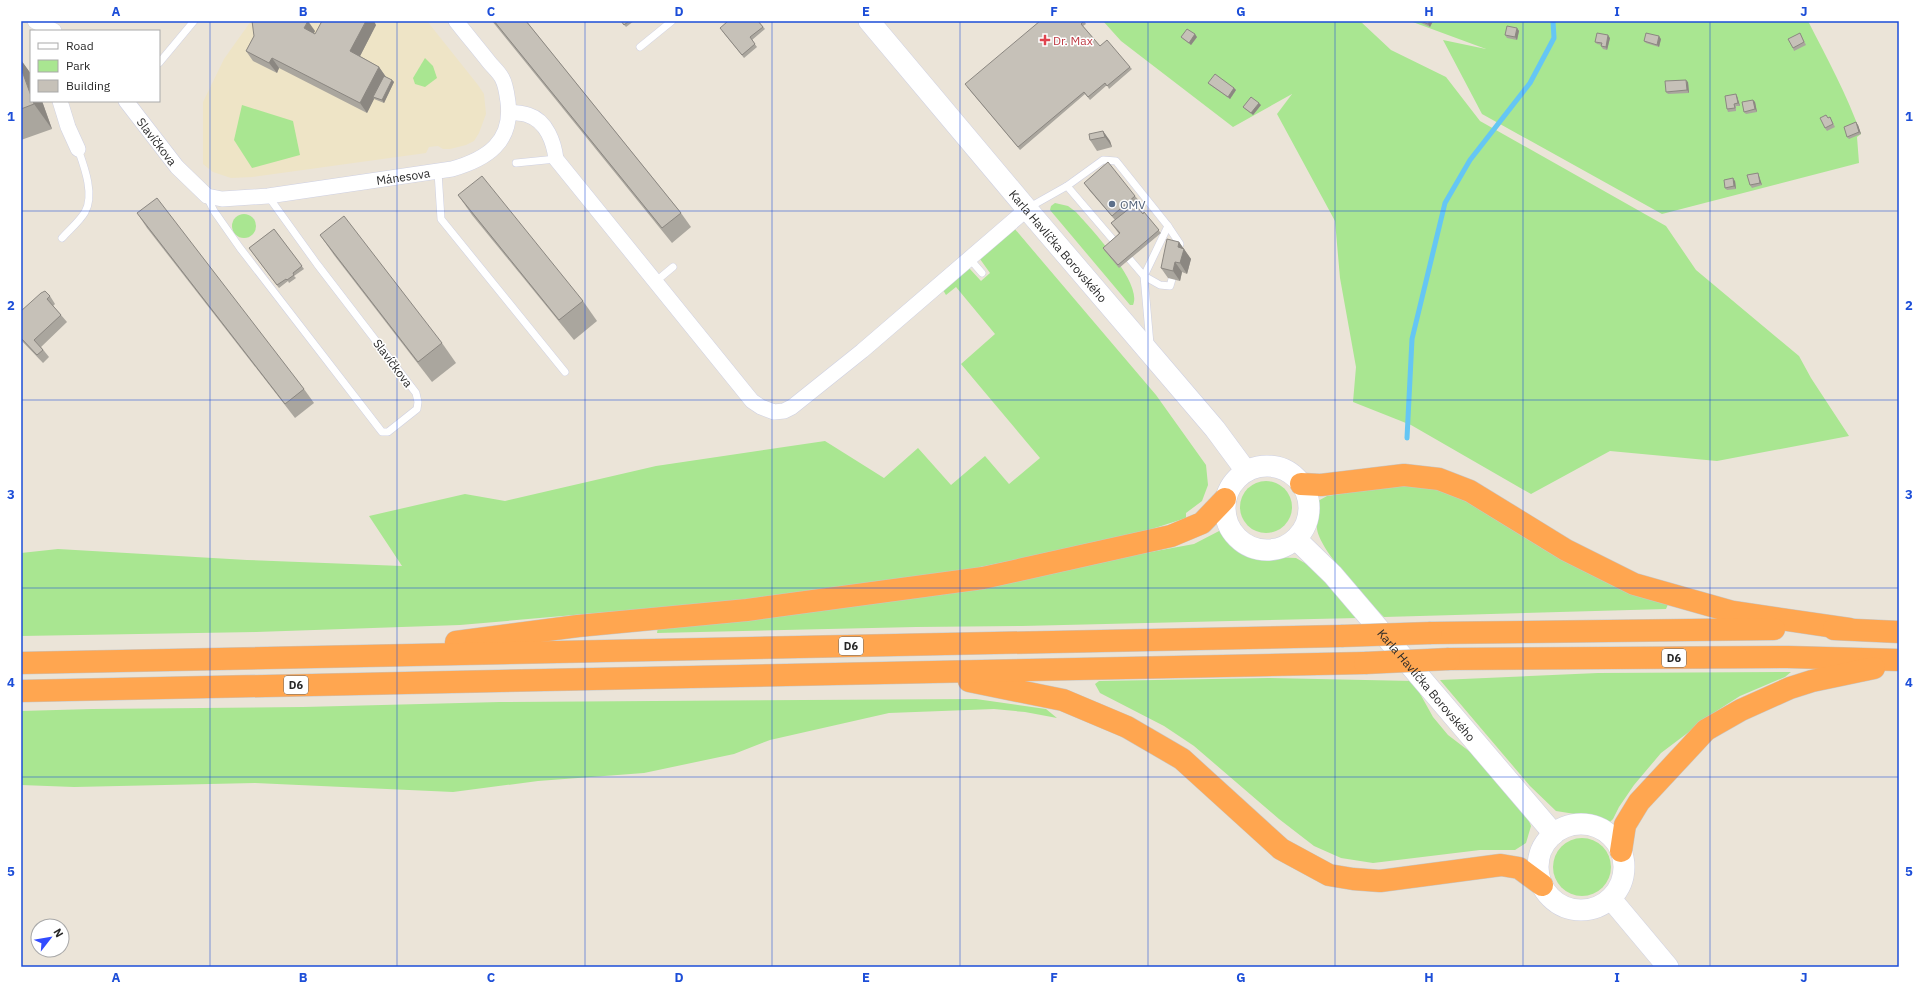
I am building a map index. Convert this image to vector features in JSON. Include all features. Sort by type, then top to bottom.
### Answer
[{"type":"highway","points":[[1301,484],[1320,485],[1404,475],[1439,480],[1470,491],[1566,550],[1634,584],[1733,612],[1849,629]]},
{"type":"highway","points":[[362,656],[562,628],[747,610],[983,578],[1171,536],[1202,523],[1225,498]]},
{"type":"highway","name":"D6","points":[[21,663],[271,659],[1431,633],[1849,629],[1899,632]]},
{"type":"highway","name":"D6","points":[[21,692],[930,673],[1449,659],[1788,657],[1899,660]]},
{"type":"highway","points":[[1622,852],[1625,825],[1639,802],[1706,730],[1741,710],[1790,688],[1834,676],[1899,663]]},
{"type":"highway","points":[[930,673],[1063,700],[1127,727],[1182,759],[1281,849],[1329,875],[1380,881],[1502,865],[1519,868],[1542,885]]},
{"type":"street","points":[[35,21],[52,30]]},
{"type":"street","name":"Mánesova","points":[[268,196],[438,172],[471,164],[489,153],[501,140],[507,124],[509,112],[507,95],[502,79],[456,21]]},
{"type":"street","name":"Karla Havlíčka Borovského","points":[[869,21],[1026,209],[1215,429],[1246,471]]},
{"type":"street","points":[[60,102],[68,127],[78,149]]},
{"type":"street","name":"Slavíčkova","points":[[128,102],[177,167],[207,196]]},
{"type":"street","points":[[509,112],[528,115],[539,122],[554,142],[556,159],[641,266],[752,401],[760,408],[774,412],[784,411],[792,407],[820,386],[1026,209]]},
{"type":"street","points":[[207,196],[222,199],[268,196]]},
{"type":"street","points":[[1261,466],[1277,467],[1291,474],[1301,484],[1306,493],[1309,512],[1307,522],[1296,539],[1278,550],[1267,551],[1256,550],[1237,539],[1226,520],[1224,509],[1225,498],[1233,482],[1246,471],[1261,466]]},
{"type":"street","name":"Karla Havlíčka Borovského","points":[[1296,539],[1333,575],[1554,834]]},
{"type":"street","points":[[1579,824],[1592,826],[1604,831],[1614,840],[1622,852],[1624,864],[1623,877],[1619,889],[1610,899],[1599,906],[1586,910],[1572,909],[1560,904],[1549,896],[1542,885],[1538,871],[1539,857],[1545,844],[1554,834],[1566,827],[1579,824]]},
{"type":"street","points":[[1610,899],[1668,967]]},
{"type":"lane","points":[[160,62],[194,21]]},
{"type":"lane","points":[[640,47],[672,21]]},
{"type":"lane","points":[[62,238],[85,212],[88,202],[88,190],[78,149]]},
{"type":"lane","points":[[516,163],[556,159]]},
{"type":"lane","points":[[1026,209],[1067,186],[1103,160],[1116,161],[1168,226],[1180,244],[1178,250]]},
{"type":"lane","points":[[438,172],[441,219],[565,372]]},
{"type":"lane","points":[[1067,186],[1144,276],[1160,285],[1170,286],[1172,279]]},
{"type":"lane","name":"Slavíčkova","points":[[207,196],[214,211],[240,248],[382,432],[388,432],[417,409],[418,402],[416,394],[317,264],[268,196]]},
{"type":"lane","points":[[1151,356],[1144,276],[1168,226]]},
{"type":"lane","points":[[969,258],[982,273]]},
{"type":"lane","points":[[655,283],[673,267]]},
{"type":"shaded area","points":[[251,21],[427,21],[484,94],[486,114],[479,133],[474,141],[466,145],[450,149],[443,149],[438,146],[429,147],[426,153],[252,177],[231,178],[213,172],[203,164],[203,102],[224,59]]},
{"type":"green space","points":[[1103,21],[1360,21],[1391,50],[1446,77],[1480,121],[1666,226],[1696,270],[1799,356],[1811,378],[1849,436],[1717,461],[1610,451],[1531,494],[1411,425],[1353,402],[1356,367],[1340,278],[1335,221],[1277,114],[1292,94],[1233,127],[1121,41]]},
{"type":"green space","points":[[1410,21],[1808,21],[1843,91],[1861,134],[1857,137],[1859,163],[1662,214],[1482,114],[1443,40],[1486,49]]},
{"type":"green space","points":[[425,58],[433,66],[437,78],[425,87],[415,84],[413,78]]},
{"type":"green space","points":[[242,105],[293,121],[300,155],[252,168],[234,140]]},
{"type":"green space","points":[[1055,203],[1068,206],[1076,212],[1114,257],[1130,284],[1134,295],[1133,305],[1130,305],[1050,210],[1051,206]]},
{"type":"green space","points":[[244,214],[253,217],[256,226],[253,235],[244,238],[235,235],[232,226],[235,217]]},
{"type":"green space","points":[[1014,228],[1156,395],[1206,465],[1208,485],[1202,501],[1186,513],[1186,518],[1130,536],[937,576],[804,595],[460,625],[256,632],[21,636],[21,553],[58,549],[247,560],[402,566],[369,516],[465,494],[505,501],[656,466],[825,441],[884,478],[918,448],[951,485],[985,456],[1009,484],[1040,458],[961,364],[995,334],[956,287],[946,295],[943,290],[969,268],[981,281],[990,273],[980,259]]},
{"type":"green space","points":[[1261,481],[1271,481],[1285,488],[1292,502],[1292,512],[1285,526],[1271,533],[1261,533],[1251,529],[1244,522],[1240,512],[1240,502],[1244,492],[1251,485]]},
{"type":"green space","points":[[1397,485],[1435,487],[1457,493],[1669,602],[1666,609],[1384,617],[1345,575],[1326,550],[1317,529],[1318,501],[1327,496]]},
{"type":"green space","points":[[1221,530],[1229,543],[1244,552],[1268,557],[1296,558],[1317,570],[1358,618],[657,633],[658,627],[1025,575],[1194,544]]},
{"type":"green space","points":[[1791,672],[1785,677],[1740,696],[1718,710],[1661,753],[1634,785],[1609,823],[1594,817],[1556,811],[1530,786],[1440,680],[1598,673]]},
{"type":"green space","points":[[1268,678],[1413,681],[1433,717],[1448,735],[1482,761],[1525,811],[1531,826],[1526,843],[1515,850],[1480,850],[1373,863],[1341,858],[1314,846],[1279,819],[1194,746],[1164,726],[1100,693],[1095,684],[1099,681]]},
{"type":"green space","points":[[976,699],[1046,709],[1057,718],[1025,712],[994,709],[889,713],[770,740],[734,754],[644,773],[538,781],[453,792],[255,783],[74,787],[21,785],[21,711],[303,707],[500,702]]},
{"type":"green space","points":[[1576,838],[1588,838],[1603,846],[1611,861],[1611,873],[1603,888],[1588,896],[1576,896],[1561,888],[1553,873],[1553,861],[1561,846]]},
{"type":"building","points":[[252,21],[308,21],[304,28],[315,34],[322,21],[366,21],[350,51],[379,67],[360,103],[272,58],[269,63],[246,51],[254,36]]},
{"type":"building","points":[[494,21],[526,21],[681,213],[662,228]]},
{"type":"building","points":[[621,21],[629,21],[624,25]]},
{"type":"building","points":[[726,21],[758,21],[763,27],[750,37],[755,44],[742,55],[720,28],[727,22]]},
{"type":"building","points":[[1040,21],[1084,21],[1081,24],[1100,46],[1107,40],[1130,67],[1107,86],[1105,83],[1088,97],[1084,92],[1018,147],[965,84]]},
{"type":"building","points":[[1421,21],[1430,21],[1428,24]]},
{"type":"building","points":[[1507,26],[1517,28],[1515,37],[1505,35]]},
{"type":"building","points":[[1187,29],[1195,34],[1189,43],[1181,37]]},
{"type":"building","points":[[1597,33],[1608,35],[1606,47],[1601,46],[1602,43],[1595,42]]},
{"type":"building","points":[[1646,33],[1659,36],[1657,45],[1644,41]]},
{"type":"building","points":[[1800,33],[1804,42],[1793,48],[1788,39]]},
{"type":"building","points":[[21,68],[30,93],[30,102],[33,102],[34,104],[21,109]]},
{"type":"building","points":[[1215,74],[1234,88],[1228,97],[1208,83]]},
{"type":"building","points":[[384,76],[392,80],[382,100],[373,97]]},
{"type":"building","points":[[1686,80],[1687,90],[1666,92],[1665,81]]},
{"type":"building","points":[[1736,94],[1738,103],[1734,104],[1735,108],[1727,109],[1725,96]]},
{"type":"building","points":[[1251,97],[1259,103],[1251,113],[1243,107]]},
{"type":"building","points":[[1753,100],[1755,109],[1744,112],[1742,102]]},
{"type":"building","points":[[1826,115],[1828,118],[1830,117],[1833,124],[1825,128],[1820,118]]},
{"type":"building","points":[[1856,122],[1859,132],[1847,137],[1844,127]]},
{"type":"building","points":[[1103,131],[1105,137],[1090,140],[1089,134]]},
{"type":"building","points":[[1108,162],[1135,196],[1112,216],[1084,183]]},
{"type":"building","points":[[1758,173],[1760,183],[1750,185],[1747,175]]},
{"type":"building","points":[[482,176],[583,301],[559,320],[458,195]]},
{"type":"building","points":[[1733,178],[1734,186],[1725,188],[1724,180]]},
{"type":"building","points":[[157,198],[304,389],[285,404],[137,213]]},
{"type":"building","points":[[1135,204],[1159,230],[1118,265],[1103,248],[1120,233],[1111,223]]},
{"type":"building","points":[[344,216],[442,343],[418,362],[320,235]]},
{"type":"building","points":[[274,229],[302,266],[293,273],[294,275],[277,285],[249,248]]},
{"type":"building","points":[[1167,239],[1179,242],[1178,247],[1184,249],[1180,263],[1175,262],[1173,271],[1161,268]]},
{"type":"building","points":[[45,291],[50,296],[47,299],[61,315],[34,340],[43,350],[37,355],[21,338],[21,311]]},
{"type":"waterway","points":[[1407,438],[1412,339],[1445,203],[1470,160],[1530,83],[1554,38],[1553,21]]},
{"type":"place","name":"Dr. Max","points":[[1045,40]]},
{"type":"place","name":"OMV","points":[[1112,204]]}]
